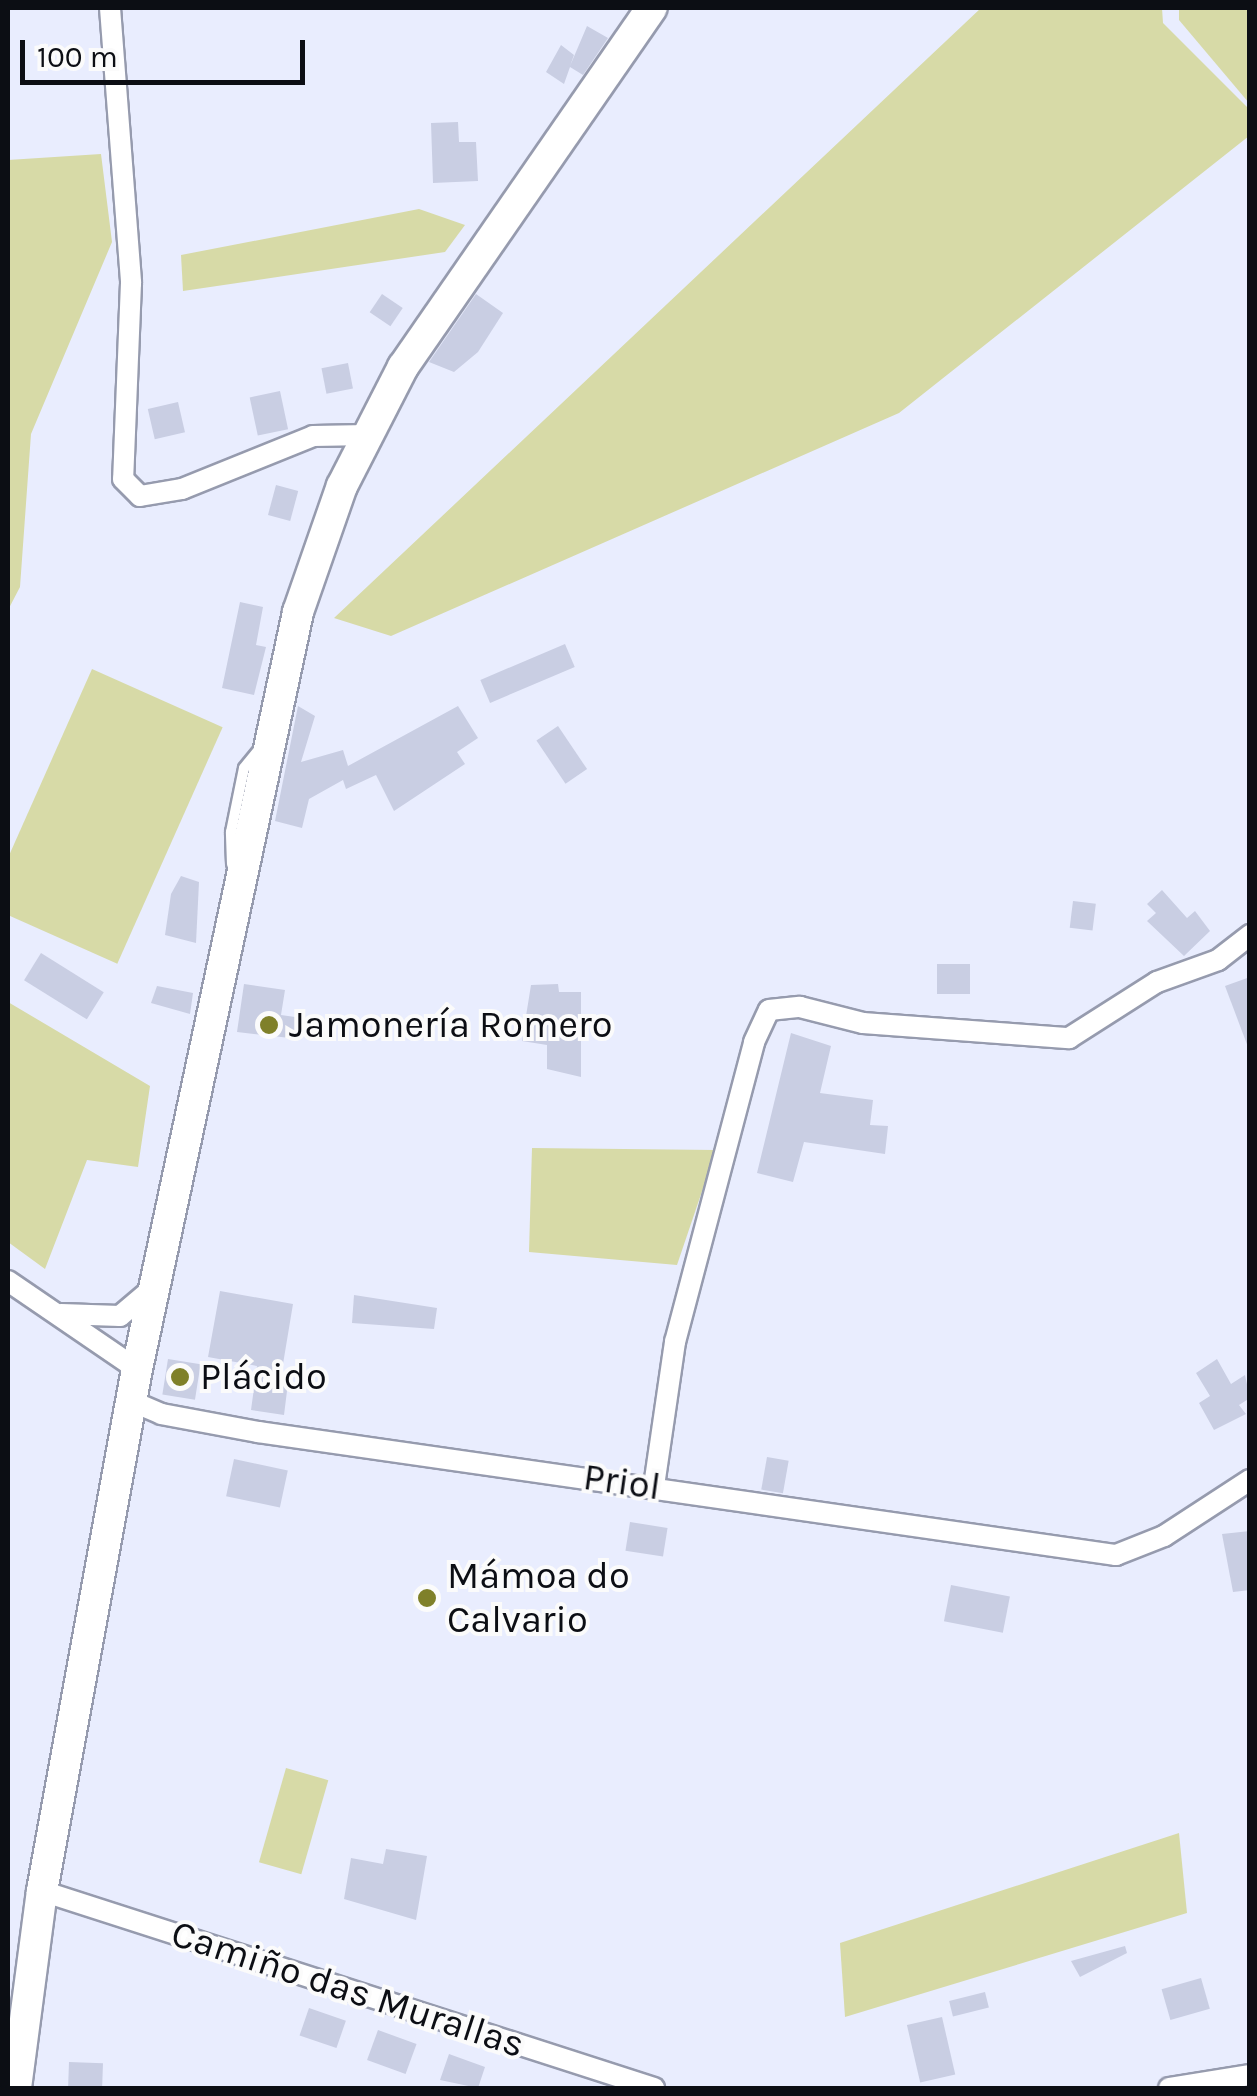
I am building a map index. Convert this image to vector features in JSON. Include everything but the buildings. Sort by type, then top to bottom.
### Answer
[{"type":"main road","points":[[16,2088],[42,1891],[140,1358],[233,893],[298,612],[342,486],[403,367],[652,8]]},
{"type":"street","points":[[110,8],[131,283],[123,478],[140,496],[168,492],[313,436],[368,435]]},
{"type":"street","points":[[654,1486],[675,1342],[754,1042],[769,1010],[800,1007],[863,1023],[1069,1038],[1158,982],[1218,960],[1250,935]]},
{"type":"street","points":[[8,1280],[50,1312],[140,1358]]},
{"type":"street","points":[[92,1320],[120,1316],[154,1288]]},
{"type":"street","points":[[50,1312],[124,1328],[140,1358]]},
{"type":"street","name":"Priol","points":[[132,1401],[160,1414],[258,1432],[1116,1555],[1164,1536],[1250,1480]]},
{"type":"street","name":"Camiño das Murallas","points":[[42,1891],[654,2088]]},
{"type":"street","points":[[1169,2088],[1250,2075]]},
{"type":"green space","points":[[981,8],[1162,8],[1163,23],[1249,109],[1249,136],[899,413],[391,636],[334,618]]},
{"type":"green space","points":[[1179,8],[1249,8],[1249,103],[1179,20]]},
{"type":"green space","points":[[101,154],[112,242],[31,434],[20,587],[8,610],[8,160]]},
{"type":"green space","points":[[419,209],[465,225],[445,252],[183,291],[181,255]]},
{"type":"green space","points":[[92,669],[223,727],[117,964],[8,915],[8,858]]},
{"type":"green space","points":[[8,1002],[150,1086],[138,1167],[87,1160],[45,1269],[8,1242]]},
{"type":"green space","points":[[532,1148],[716,1150],[677,1265],[529,1252]]},
{"type":"green space","points":[[286,1768],[328,1780],[301,1874],[259,1862]]},
{"type":"green space","points":[[1179,1833],[1187,1913],[845,2017],[840,1943]]},
{"type":"place","name":"Jamonería Romero","points":[[269,1025]]},
{"type":"place","name":"Plácido","points":[[180,1377]]},
{"type":"place","name":"Mámoa do Calvario","points":[[427,1598]]}]
